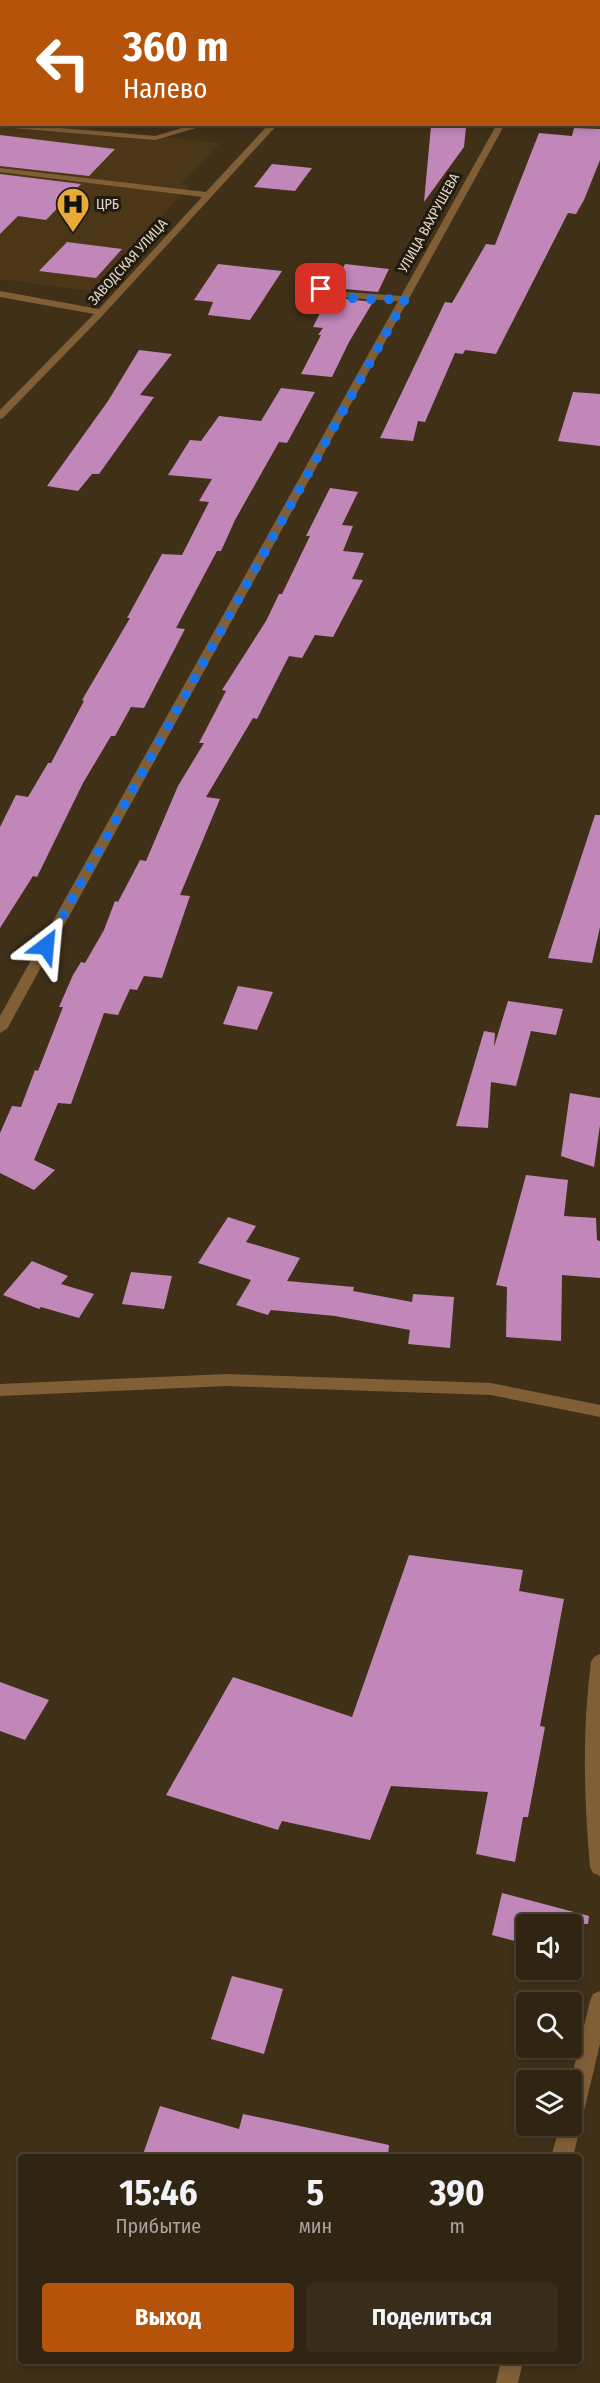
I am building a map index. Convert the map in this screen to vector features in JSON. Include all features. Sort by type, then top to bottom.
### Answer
[{"type":"street","points":[[0,126],[155,138],[199,126]]},
{"type":"street","name":"ЗАВОДСКАЯ УЛИЦА","points":[[0,416],[101,312],[272,126]]},
{"type":"street","name":"УЛИЦА ВАХРУШЕВА","points":[[0,1029],[500,126]]},
{"type":"street","points":[[0,170],[207,195]]},
{"type":"street","points":[[329,273],[321,289],[332,294],[405,299]]},
{"type":"street","points":[[0,294],[101,312]]},
{"type":"street","points":[[0,1390],[227,1380],[491,1389],[600,1411]]},
{"type":"street","points":[[600,1662],[594,1705],[594,1806],[600,1868]]},
{"type":"street","points":[[582,2076],[600,2001]]},
{"type":"street","points":[[563,2154],[567,2136]]},
{"type":"street","points":[[507,2383],[511,2364]]},
{"type":"shaded area","name":"ЦРБ","points":[[0,126],[68,126],[220,143],[181,184],[190,186],[90,291],[0,279]]},
{"type":"building","points":[[431,126],[466,127],[464,147],[424,202]]},
{"type":"building","points":[[574,128],[600,129],[600,160],[584,200],[576,214],[568,213],[496,354],[465,350],[463,354],[455,353],[425,422],[418,421],[413,441],[380,438],[445,302],[452,303],[486,244],[495,245],[539,133],[572,136]]},
{"type":"building","points":[[0,135],[115,149],[89,176],[0,166]]},
{"type":"building","points":[[272,164],[312,168],[295,191],[254,187]]},
{"type":"building","points":[[0,174],[81,184],[46,220],[18,216],[0,234]]},
{"type":"building","points":[[67,242],[122,249],[96,278],[39,271]]},
{"type":"building","points":[[218,264],[282,271],[250,320],[208,315],[213,302],[194,300]]},
{"type":"building","points":[[345,264],[389,269],[378,292],[333,288]]},
{"type":"building","points":[[328,297],[373,302],[349,342],[332,377],[301,374],[321,335],[318,335],[323,328],[313,327]]},
{"type":"building","points":[[139,350],[172,354],[140,395],[154,397],[99,474],[92,474],[78,491],[47,486],[108,401]]},
{"type":"building","points":[[281,388],[315,392],[287,443],[279,442],[235,520],[221,551],[217,551],[176,628],[185,629],[144,708],[131,707],[115,736],[111,736],[83,783],[37,877],[33,876],[0,928],[0,827],[16,795],[28,797],[48,763],[51,763],[84,701],[82,700],[130,618],[127,618],[162,554],[182,555],[209,502],[199,501],[212,479],[168,475],[190,440],[201,441],[219,416],[261,421]]},
{"type":"building","points":[[573,392],[600,394],[600,446],[558,441]]},
{"type":"building","points":[[330,488],[358,492],[342,525],[353,526],[343,551],[364,553],[352,579],[363,580],[333,637],[315,635],[302,658],[289,656],[257,719],[253,718],[206,797],[220,799],[180,895],[190,896],[162,978],[144,976],[137,990],[130,989],[118,1015],[104,1013],[71,1104],[58,1103],[34,1160],[55,1170],[34,1190],[0,1173],[0,1133],[12,1106],[21,1107],[35,1070],[38,1071],[63,1007],[59,1007],[73,975],[81,962],[85,963],[104,930],[115,901],[118,902],[140,860],[146,861],[178,786],[204,743],[199,743],[226,691],[222,690],[266,621],[279,594],[282,594],[310,536],[306,536]]},
{"type":"building","points":[[595,815],[600,815],[600,927],[592,963],[548,958]]},
{"type":"building","points":[[238,986],[273,992],[257,1030],[223,1024]]},
{"type":"building","points":[[508,1001],[563,1009],[556,1035],[531,1031],[516,1086],[491,1082],[488,1128],[456,1126],[484,1031],[495,1033],[494,1047]]},
{"type":"building","points":[[570,1093],[600,1098],[600,1125],[594,1167],[561,1156]]},
{"type":"building","points":[[526,1175],[568,1180],[564,1216],[596,1218],[597,1240],[600,1241],[600,1278],[562,1275],[561,1341],[506,1337],[507,1287],[496,1285]]},
{"type":"building","points":[[228,1217],[256,1226],[246,1242],[300,1258],[287,1281],[354,1287],[353,1291],[412,1302],[413,1294],[454,1297],[450,1348],[408,1344],[410,1330],[335,1316],[271,1310],[268,1315],[236,1305],[251,1280],[198,1263]]},
{"type":"building","points":[[32,1261],[68,1276],[61,1284],[94,1294],[79,1318],[41,1307],[39,1309],[3,1295]]},
{"type":"building","points":[[131,1272],[172,1276],[164,1309],[122,1304]]},
{"type":"building","points":[[409,1555],[523,1570],[519,1591],[564,1599],[540,1726],[545,1727],[528,1817],[523,1817],[515,1862],[476,1854],[488,1792],[391,1786],[370,1840],[282,1821],[278,1830],[166,1795],[233,1677],[352,1717]]},
{"type":"building","points":[[0,1682],[49,1700],[25,1740],[0,1731]]},
{"type":"building","points":[[502,1893],[581,1914],[516,1914],[516,1941],[492,1935]]},
{"type":"building","points":[[582,1914],[589,1916],[588,1924],[582,1924]]},
{"type":"building","points":[[232,1976],[283,1989],[264,2054],[211,2039]]},
{"type":"building","points":[[160,2106],[239,2129],[243,2114],[389,2145],[388,2154],[143,2154]]},
{"type":"place","name":"ЦРБ","points":[[73,233]]},
{"type":"route","points":[[46,946],[405,299],[349,297],[321,289]]}]
